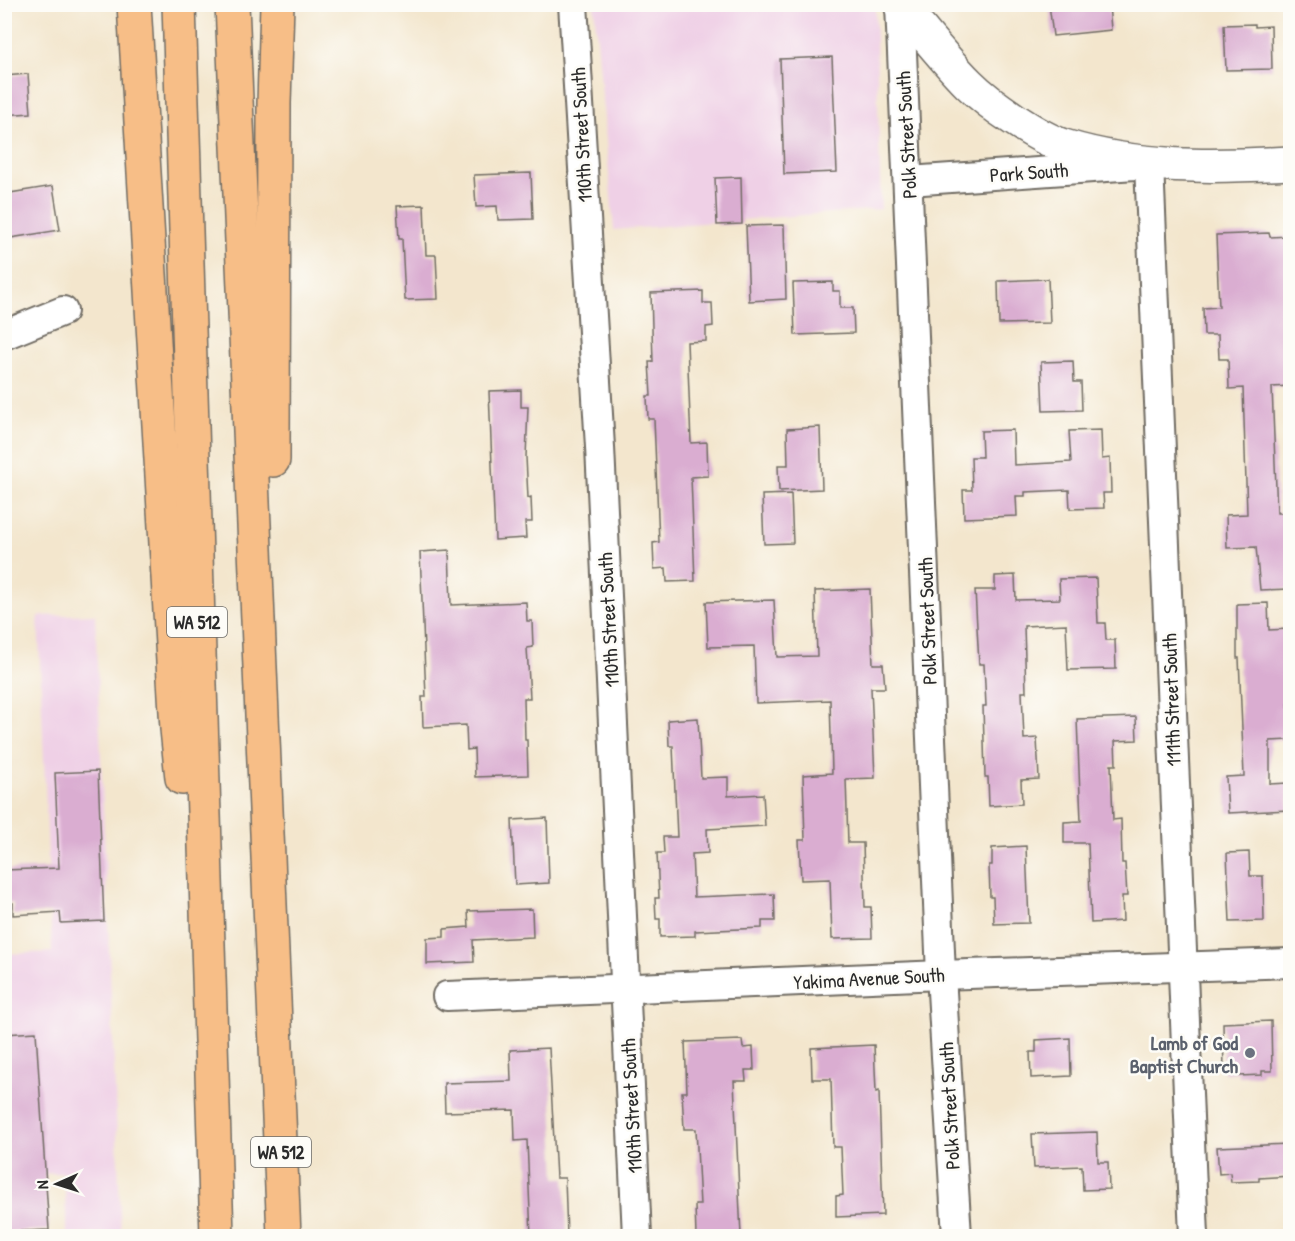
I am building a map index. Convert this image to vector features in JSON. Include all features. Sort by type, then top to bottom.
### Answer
[{"type":"highway","points":[[134,4],[177,729],[211,1073]]},
{"type":"highway","name":"WA 512","points":[[179,4],[217,1236]]},
{"type":"highway","name":"WA 512","points":[[232,4],[284,1236]]},
{"type":"highway","points":[[277,4],[273,323],[278,1068]]},
{"type":"street","name":"110th Street South","points":[[573,4],[600,447],[637,1236]]},
{"type":"street","points":[[900,5],[942,56],[970,85],[1024,125],[1062,145],[1149,164],[1212,167],[1290,163]]},
{"type":"street","name":"Polk Street South","points":[[900,5],[942,975],[957,1236]]},
{"type":"street","name":"Park South","points":[[909,181],[1149,164]]},
{"type":"street","name":"111th Street South","points":[[1149,164],[1194,1236]]},
{"type":"street","points":[[4,335],[63,311]]},
{"type":"street","name":"Yakima Avenue South","points":[[447,996],[1290,963]]},
{"type":"shaded area","points":[[594,5],[875,5],[881,209],[614,230]]},
{"type":"shaded area","points":[[95,614],[121,1233],[67,1235],[64,1173],[5,1175],[4,954],[52,952],[38,616]]},
{"type":"building","points":[[1049,4],[1109,4],[1111,30],[1053,36]]},
{"type":"building","points":[[1255,24],[1255,27],[1271,26],[1272,69],[1226,70],[1224,25]]},
{"type":"building","points":[[832,57],[837,172],[784,174],[780,59]]},
{"type":"building","points":[[28,74],[31,113],[4,115],[4,76]]},
{"type":"building","points":[[531,173],[533,219],[498,220],[497,206],[476,207],[474,175]]},
{"type":"building","points":[[741,177],[742,224],[717,225],[715,178]]},
{"type":"building","points":[[53,186],[60,230],[4,239],[4,194]]},
{"type":"building","points":[[424,205],[426,255],[436,255],[438,299],[405,300],[402,239],[399,239],[397,206]]},
{"type":"building","points":[[784,225],[786,299],[749,301],[746,226]]},
{"type":"building","points":[[1269,233],[1270,237],[1290,236],[1290,339],[1288,340],[1290,386],[1272,387],[1277,513],[1290,513],[1290,589],[1260,590],[1256,547],[1227,548],[1226,515],[1247,514],[1243,388],[1229,389],[1228,359],[1219,359],[1218,335],[1204,335],[1203,308],[1219,307],[1216,235]]},
{"type":"building","points":[[1048,279],[1050,323],[999,324],[998,281]]},
{"type":"building","points":[[833,282],[833,291],[840,291],[840,308],[853,308],[854,333],[795,335],[793,283]]},
{"type":"building","points":[[703,291],[703,303],[712,303],[713,326],[706,327],[706,341],[687,342],[691,443],[707,442],[708,476],[691,477],[695,581],[667,582],[666,568],[654,569],[653,543],[659,542],[654,419],[648,419],[647,396],[651,396],[649,362],[653,362],[651,293]]},
{"type":"building","points":[[1073,361],[1074,382],[1081,382],[1082,410],[1043,411],[1041,362]]},
{"type":"building","points":[[521,390],[521,407],[528,407],[526,457],[532,522],[525,522],[526,538],[495,540],[489,391]]},
{"type":"building","points":[[820,427],[822,489],[779,491],[778,465],[788,465],[787,429]]},
{"type":"building","points":[[1013,430],[1014,465],[1071,462],[1069,431],[1101,430],[1102,459],[1110,458],[1111,493],[1103,493],[1104,508],[1070,509],[1069,490],[1025,492],[1025,496],[1016,496],[1017,516],[964,518],[963,490],[972,490],[971,457],[982,457],[981,431]]},
{"type":"building","points":[[791,494],[793,543],[764,544],[762,495]]},
{"type":"building","points":[[449,550],[451,605],[526,602],[527,621],[532,621],[533,647],[527,648],[530,698],[524,698],[528,775],[475,777],[474,749],[467,750],[466,725],[423,727],[422,697],[426,697],[420,552]]},
{"type":"building","points":[[1015,575],[1016,600],[1060,599],[1059,579],[1096,578],[1098,623],[1105,623],[1106,640],[1115,640],[1116,669],[1068,670],[1066,624],[1024,626],[1026,692],[1022,692],[1024,739],[1037,738],[1039,779],[1021,780],[1022,804],[989,806],[988,777],[985,777],[984,664],[979,664],[975,590],[995,590],[995,576]]},
{"type":"building","points":[[870,589],[873,664],[883,664],[885,688],[871,688],[875,778],[846,779],[848,843],[863,843],[865,907],[871,907],[872,938],[832,939],[830,879],[801,880],[799,840],[805,840],[803,775],[832,773],[830,700],[756,703],[754,646],[708,647],[706,602],[774,600],[777,657],[817,656],[815,591]]},
{"type":"building","points":[[1268,603],[1269,630],[1289,629],[1290,671],[1287,671],[1290,740],[1270,741],[1270,784],[1288,783],[1289,810],[1228,813],[1226,777],[1244,776],[1239,658],[1237,658],[1237,604]]},
{"type":"building","points":[[1136,717],[1137,740],[1115,741],[1116,765],[1111,765],[1113,820],[1121,819],[1122,863],[1125,863],[1127,896],[1122,896],[1123,921],[1091,923],[1088,843],[1064,843],[1064,822],[1081,821],[1077,719]]},
{"type":"building","points":[[698,718],[701,778],[728,777],[728,796],[763,794],[765,826],[707,829],[708,853],[692,854],[694,897],[774,894],[775,921],[762,921],[762,928],[695,931],[695,936],[660,937],[660,919],[656,919],[655,898],[659,898],[657,853],[664,853],[663,837],[677,837],[673,746],[669,746],[668,720]]},
{"type":"building","points":[[98,771],[104,921],[61,923],[60,912],[13,915],[13,903],[4,903],[4,870],[59,868],[55,773]]},
{"type":"building","points":[[547,818],[549,883],[515,885],[512,820]]},
{"type":"building","points":[[1026,846],[1029,923],[994,924],[989,865],[992,865],[992,848]]},
{"type":"building","points":[[1249,852],[1250,876],[1263,876],[1264,921],[1230,922],[1227,853]]},
{"type":"building","points":[[532,909],[533,937],[473,940],[474,962],[427,964],[427,938],[444,937],[444,929],[469,927],[468,911]]},
{"type":"building","points":[[1271,1021],[1272,1071],[1262,1071],[1262,1075],[1239,1076],[1238,1072],[1224,1073],[1223,1023]]},
{"type":"building","points":[[36,1032],[49,1230],[4,1232],[4,1034]]},
{"type":"building","points":[[1070,1038],[1071,1076],[1031,1078],[1030,1052],[1036,1052],[1036,1040]]},
{"type":"building","points":[[742,1040],[743,1048],[753,1047],[754,1070],[745,1070],[746,1081],[734,1081],[741,1236],[696,1236],[695,1205],[700,1205],[696,1129],[684,1129],[682,1092],[687,1092],[685,1042]]},
{"type":"building","points":[[874,1045],[876,1092],[879,1091],[883,1215],[836,1217],[836,1196],[843,1195],[841,1147],[833,1147],[831,1079],[812,1079],[811,1048]]},
{"type":"building","points":[[549,1048],[556,1178],[565,1178],[567,1236],[531,1236],[527,1140],[515,1141],[514,1110],[445,1112],[444,1083],[511,1081],[510,1050]]},
{"type":"building","points":[[1097,1132],[1098,1162],[1108,1162],[1109,1189],[1083,1190],[1082,1166],[1034,1168],[1032,1134]]},
{"type":"building","points":[[1290,1144],[1290,1176],[1259,1178],[1259,1181],[1231,1182],[1230,1173],[1219,1174],[1217,1147]]},
{"type":"place","name":"Lamb of God Baptist Church","points":[[1250,1053]]}]
